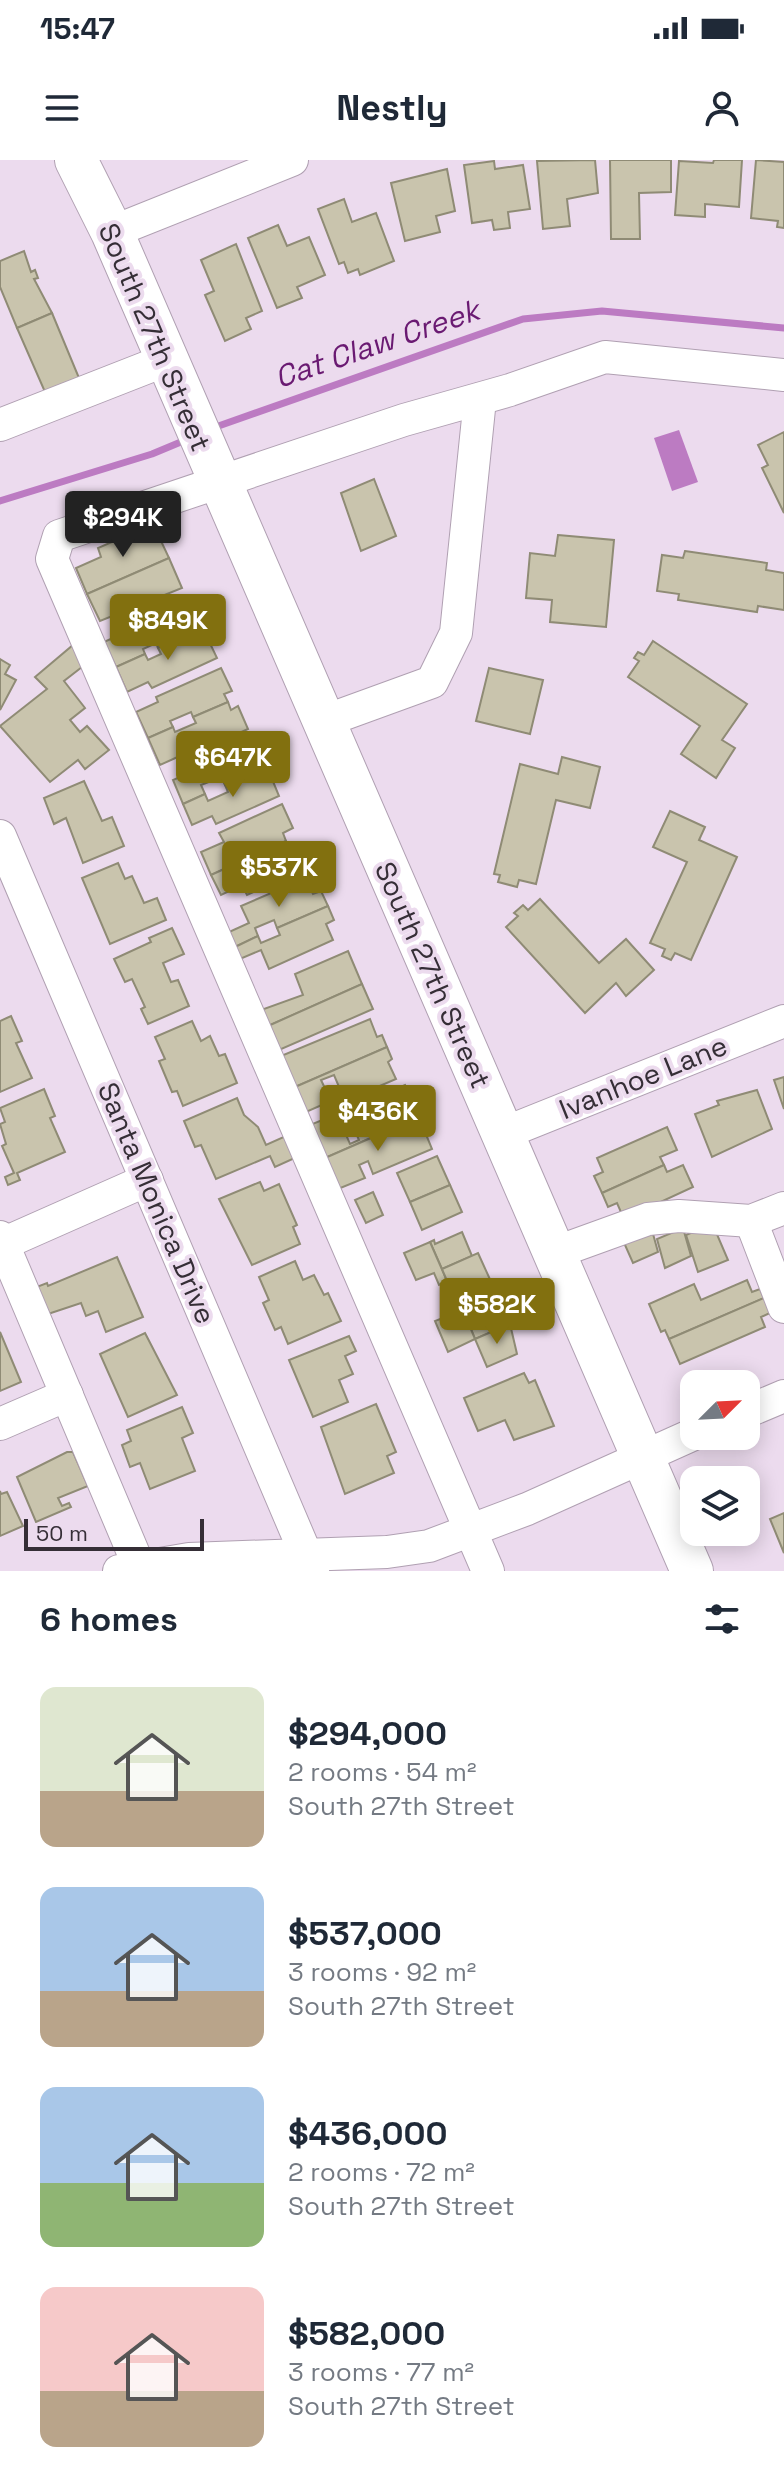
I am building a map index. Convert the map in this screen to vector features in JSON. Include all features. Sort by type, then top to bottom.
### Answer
[{"type":"main road","name":"South 27th Street","points":[[76,160],[112,232],[692,1571]]},
{"type":"street","points":[[112,232],[278,163]]},
{"type":"street","points":[[488,1571],[52,559],[59,536],[404,420],[480,399],[605,357],[784,375]]},
{"type":"street","points":[[4,414],[166,360]]},
{"type":"street","points":[[322,722],[432,682],[438,670],[456,633],[480,399]]},
{"type":"street","name":"Santa Monica Drive","points":[[0,836],[310,1563]]},
{"type":"street","name":"Ivanhoe Lane","points":[[502,1134],[784,1021]]},
{"type":"street","points":[[147,1180],[1,1242],[67,1395],[133,1569],[242,1556],[310,1563],[429,1546],[527,1509],[680,1440]]},
{"type":"street","points":[[554,1253],[648,1219],[679,1216],[751,1221],[784,1208]]},
{"type":"street","points":[[751,1221],[784,1307]]},
{"type":"street","points":[[0,1424],[67,1395]]},
{"type":"street","points":[[760,1406],[784,1396]]},
{"type":"shaded area","points":[[679,430],[698,482],[672,491],[654,438]]},
{"type":"building","points":[[595,160],[598,193],[567,199],[570,226],[543,229],[537,161]]},
{"type":"building","points":[[610,160],[671,160],[671,192],[639,193],[640,239],[611,239]]},
{"type":"building","points":[[714,160],[742,160],[739,207],[705,204],[705,217],[675,215],[679,161],[713,163]]},
{"type":"building","points":[[756,160],[784,162],[784,228],[777,227],[778,221],[751,218]]},
{"type":"building","points":[[494,161],[495,169],[523,165],[530,209],[508,212],[510,228],[494,230],[492,220],[472,223],[464,165]]},
{"type":"building","points":[[447,169],[455,211],[436,216],[440,232],[405,241],[391,183]]},
{"type":"building","points":[[344,199],[352,222],[376,213],[394,261],[360,275],[358,269],[348,273],[344,262],[339,264],[318,209]]},
{"type":"building","points":[[278,225],[287,246],[309,237],[325,275],[297,287],[302,298],[277,308],[248,238]]},
{"type":"building","points":[[236,244],[262,311],[246,318],[251,329],[225,341],[205,295],[214,291],[201,260]]},
{"type":"building","points":[[24,251],[31,272],[35,270],[38,278],[34,279],[52,313],[17,328],[0,287],[0,261]]},
{"type":"building","points":[[52,313],[79,378],[45,392],[17,328]]},
{"type":"building","points":[[784,432],[784,513],[762,468],[768,465],[758,445]]},
{"type":"building","points":[[374,479],[396,536],[361,551],[341,493]]},
{"type":"building","points":[[153,524],[169,558],[87,594],[76,568],[101,557],[98,548]]},
{"type":"building","points":[[558,535],[614,540],[606,627],[550,622],[552,600],[526,598],[530,553],[555,556]]},
{"type":"building","points":[[685,551],[767,563],[766,570],[784,573],[784,610],[758,606],[757,612],[678,600],[679,594],[657,591],[662,555],[683,558]]},
{"type":"building","points":[[169,558],[182,588],[100,621],[87,594]]},
{"type":"building","points":[[189,596],[200,620],[195,623],[198,629],[158,648],[156,643],[143,649],[145,654],[116,667],[104,642],[126,632],[124,626]]},
{"type":"building","points":[[198,629],[201,637],[206,635],[217,658],[152,688],[148,682],[127,692],[116,667],[145,654],[148,660],[161,654],[158,648]]},
{"type":"building","points":[[653,641],[747,704],[722,740],[735,748],[716,778],[681,754],[700,726],[628,677],[639,661],[634,658],[638,652],[644,655]]},
{"type":"building","points":[[73,645],[82,667],[64,681],[85,708],[70,720],[80,732],[87,726],[109,750],[85,769],[78,760],[50,782],[0,726],[47,689],[35,677]]},
{"type":"building","points":[[0,659],[10,665],[5,674],[16,680],[0,710]]},
{"type":"building","points":[[221,668],[232,691],[224,694],[228,702],[193,717],[191,712],[170,721],[173,727],[148,738],[136,712],[158,702],[156,697]]},
{"type":"building","points":[[489,668],[543,680],[530,734],[476,721]]},
{"type":"building","points":[[228,702],[231,710],[238,706],[248,729],[183,759],[182,755],[160,765],[148,738],[173,727],[175,732],[196,723],[193,717]]},
{"type":"building","points":[[251,736],[262,759],[251,763],[255,771],[225,785],[221,777],[201,785],[205,794],[183,804],[173,780],[192,772],[189,764]]},
{"type":"building","points":[[562,757],[600,767],[590,808],[556,800],[536,884],[519,880],[517,887],[498,882],[500,875],[494,874],[520,764],[558,774]]},
{"type":"building","points":[[255,771],[258,779],[270,774],[279,796],[216,824],[212,816],[192,825],[183,804],[205,794],[208,801],[228,792],[225,785]]},
{"type":"building","points":[[84,781],[102,821],[112,817],[124,846],[83,863],[66,818],[54,824],[44,798]]},
{"type":"building","points":[[282,804],[293,828],[283,833],[286,841],[255,855],[251,846],[231,855],[235,864],[211,875],[201,852],[224,842],[219,833]]},
{"type":"building","points":[[670,811],[705,827],[699,840],[737,857],[691,960],[675,953],[671,960],[662,956],[665,949],[650,943],[687,862],[653,847]]},
{"type":"building","points":[[286,841],[290,848],[300,844],[310,867],[247,895],[242,885],[221,895],[211,875],[235,864],[238,871],[258,862],[255,855]]},
{"type":"building","points":[[118,863],[125,879],[132,876],[144,903],[157,898],[166,920],[110,944],[82,878]]},
{"type":"building","points":[[306,878],[313,894],[321,891],[328,906],[277,928],[274,920],[255,928],[258,936],[235,947],[229,932],[249,923],[241,906]]},
{"type":"building","points":[[540,899],[599,963],[626,939],[654,970],[626,996],[616,983],[585,1013],[506,927],[518,916],[514,913],[523,905],[528,910]]},
{"type":"building","points":[[328,906],[334,920],[326,924],[333,940],[269,969],[261,950],[240,959],[235,947],[258,936],[261,943],[280,935],[277,928]]},
{"type":"building","points":[[172,928],[184,954],[163,963],[171,982],[178,980],[189,1006],[148,1024],[141,1009],[145,1007],[132,979],[125,982],[114,959],[151,942],[149,938]]},
{"type":"building","points":[[348,951],[362,984],[268,1026],[261,1010],[303,995],[295,974]]},
{"type":"building","points":[[362,984],[373,1009],[279,1050],[268,1026]]},
{"type":"building","points":[[11,1016],[22,1041],[16,1043],[32,1078],[0,1092],[0,1021]]},
{"type":"building","points":[[370,1019],[377,1037],[382,1035],[387,1047],[295,1087],[281,1056]]},
{"type":"building","points":[[192,1021],[201,1041],[210,1036],[219,1056],[225,1054],[237,1083],[183,1106],[177,1091],[172,1092],[159,1061],[165,1059],[155,1037]]},
{"type":"building","points":[[387,1047],[392,1059],[388,1062],[396,1079],[345,1101],[334,1075],[321,1080],[331,1101],[306,1112],[295,1087]]},
{"type":"building","points":[[784,1077],[784,1109],[774,1080]]},
{"type":"building","points":[[405,1085],[415,1107],[408,1110],[412,1120],[325,1158],[310,1125],[337,1114],[350,1144],[359,1140],[346,1110]]},
{"type":"building","points":[[44,1089],[55,1116],[50,1118],[65,1152],[17,1173],[20,1180],[8,1185],[5,1177],[14,1173],[2,1146],[6,1144],[0,1124],[5,1122],[0,1108]]},
{"type":"building","points":[[757,1090],[772,1129],[712,1157],[695,1114],[719,1105],[717,1101]]},
{"type":"building","points":[[237,1098],[244,1115],[258,1127],[266,1145],[288,1135],[297,1157],[275,1167],[270,1156],[216,1179],[201,1145],[195,1147],[184,1121]]},
{"type":"building","points":[[412,1120],[416,1130],[423,1127],[432,1149],[373,1174],[368,1161],[359,1165],[365,1178],[338,1189],[325,1158]]},
{"type":"building","points":[[667,1127],[677,1150],[660,1157],[664,1165],[602,1193],[594,1176],[603,1172],[597,1158]]},
{"type":"building","points":[[437,1156],[450,1185],[410,1202],[397,1173]]},
{"type":"building","points":[[664,1165],[667,1172],[683,1165],[693,1187],[624,1219],[617,1203],[608,1207],[602,1193]]},
{"type":"building","points":[[260,1182],[264,1191],[279,1184],[297,1225],[293,1227],[300,1244],[252,1265],[219,1199]]},
{"type":"building","points":[[450,1185],[462,1212],[422,1230],[410,1202]]},
{"type":"building","points":[[373,1192],[383,1215],[366,1223],[355,1200]]},
{"type":"building","points":[[650,1223],[658,1252],[633,1263],[621,1236]]},
{"type":"building","points":[[709,1225],[716,1232],[728,1260],[698,1272],[686,1235]]},
{"type":"building","points":[[683,1228],[691,1256],[665,1268],[657,1239]]},
{"type":"building","points":[[462,1232],[472,1256],[442,1269],[430,1242],[434,1240],[435,1244]]},
{"type":"building","points":[[430,1242],[447,1281],[439,1285],[434,1273],[416,1280],[404,1253]]},
{"type":"building","points":[[478,1253],[493,1286],[456,1302],[442,1269]]},
{"type":"building","points":[[117,1257],[143,1317],[106,1332],[98,1311],[86,1316],[81,1303],[45,1315],[34,1288],[47,1283],[48,1286]]},
{"type":"building","points":[[295,1261],[303,1280],[314,1275],[324,1295],[328,1293],[341,1321],[288,1344],[281,1327],[275,1330],[263,1303],[269,1300],[259,1277]]},
{"type":"building","points":[[747,1280],[752,1292],[760,1289],[764,1298],[669,1339],[665,1330],[661,1332],[649,1304],[694,1284],[701,1300]]},
{"type":"building","points":[[764,1298],[770,1313],[761,1317],[765,1327],[680,1364],[669,1339]]},
{"type":"building","points":[[496,1302],[502,1317],[506,1315],[510,1324],[475,1339],[463,1310],[469,1307],[472,1312]]},
{"type":"building","points":[[463,1310],[475,1339],[448,1352],[435,1321]]},
{"type":"building","points":[[510,1324],[517,1354],[487,1367],[475,1339]]},
{"type":"building","points":[[0,1332],[21,1382],[0,1391]]},
{"type":"building","points":[[145,1333],[177,1395],[128,1417],[100,1354]]},
{"type":"building","points":[[349,1336],[356,1351],[345,1356],[353,1374],[339,1380],[348,1402],[313,1417],[289,1360]]},
{"type":"building","points":[[524,1373],[529,1383],[535,1380],[554,1426],[514,1440],[505,1420],[478,1431],[464,1398]]},
{"type":"building","points":[[376,1404],[396,1452],[387,1456],[394,1473],[345,1494],[321,1427]]},
{"type":"building","points":[[182,1407],[193,1433],[182,1438],[195,1471],[150,1489],[140,1463],[130,1467],[122,1445],[131,1441],[127,1430]]},
{"type":"building","points":[[67,1452],[73,1452],[88,1486],[58,1498],[62,1506],[69,1503],[71,1507],[36,1522],[17,1477]]},
{"type":"building","points":[[0,1491],[1,1494],[7,1492],[23,1526],[0,1536]]},
{"type":"building","points":[[784,1513],[784,1553],[770,1519]]},
{"type":"waterway","name":"Cat Claw Creek","points":[[210,429],[523,319],[602,311],[784,328]]},
{"type":"waterway","name":"Cat Claw Creek","points":[[0,501],[152,454],[188,439]]}]
